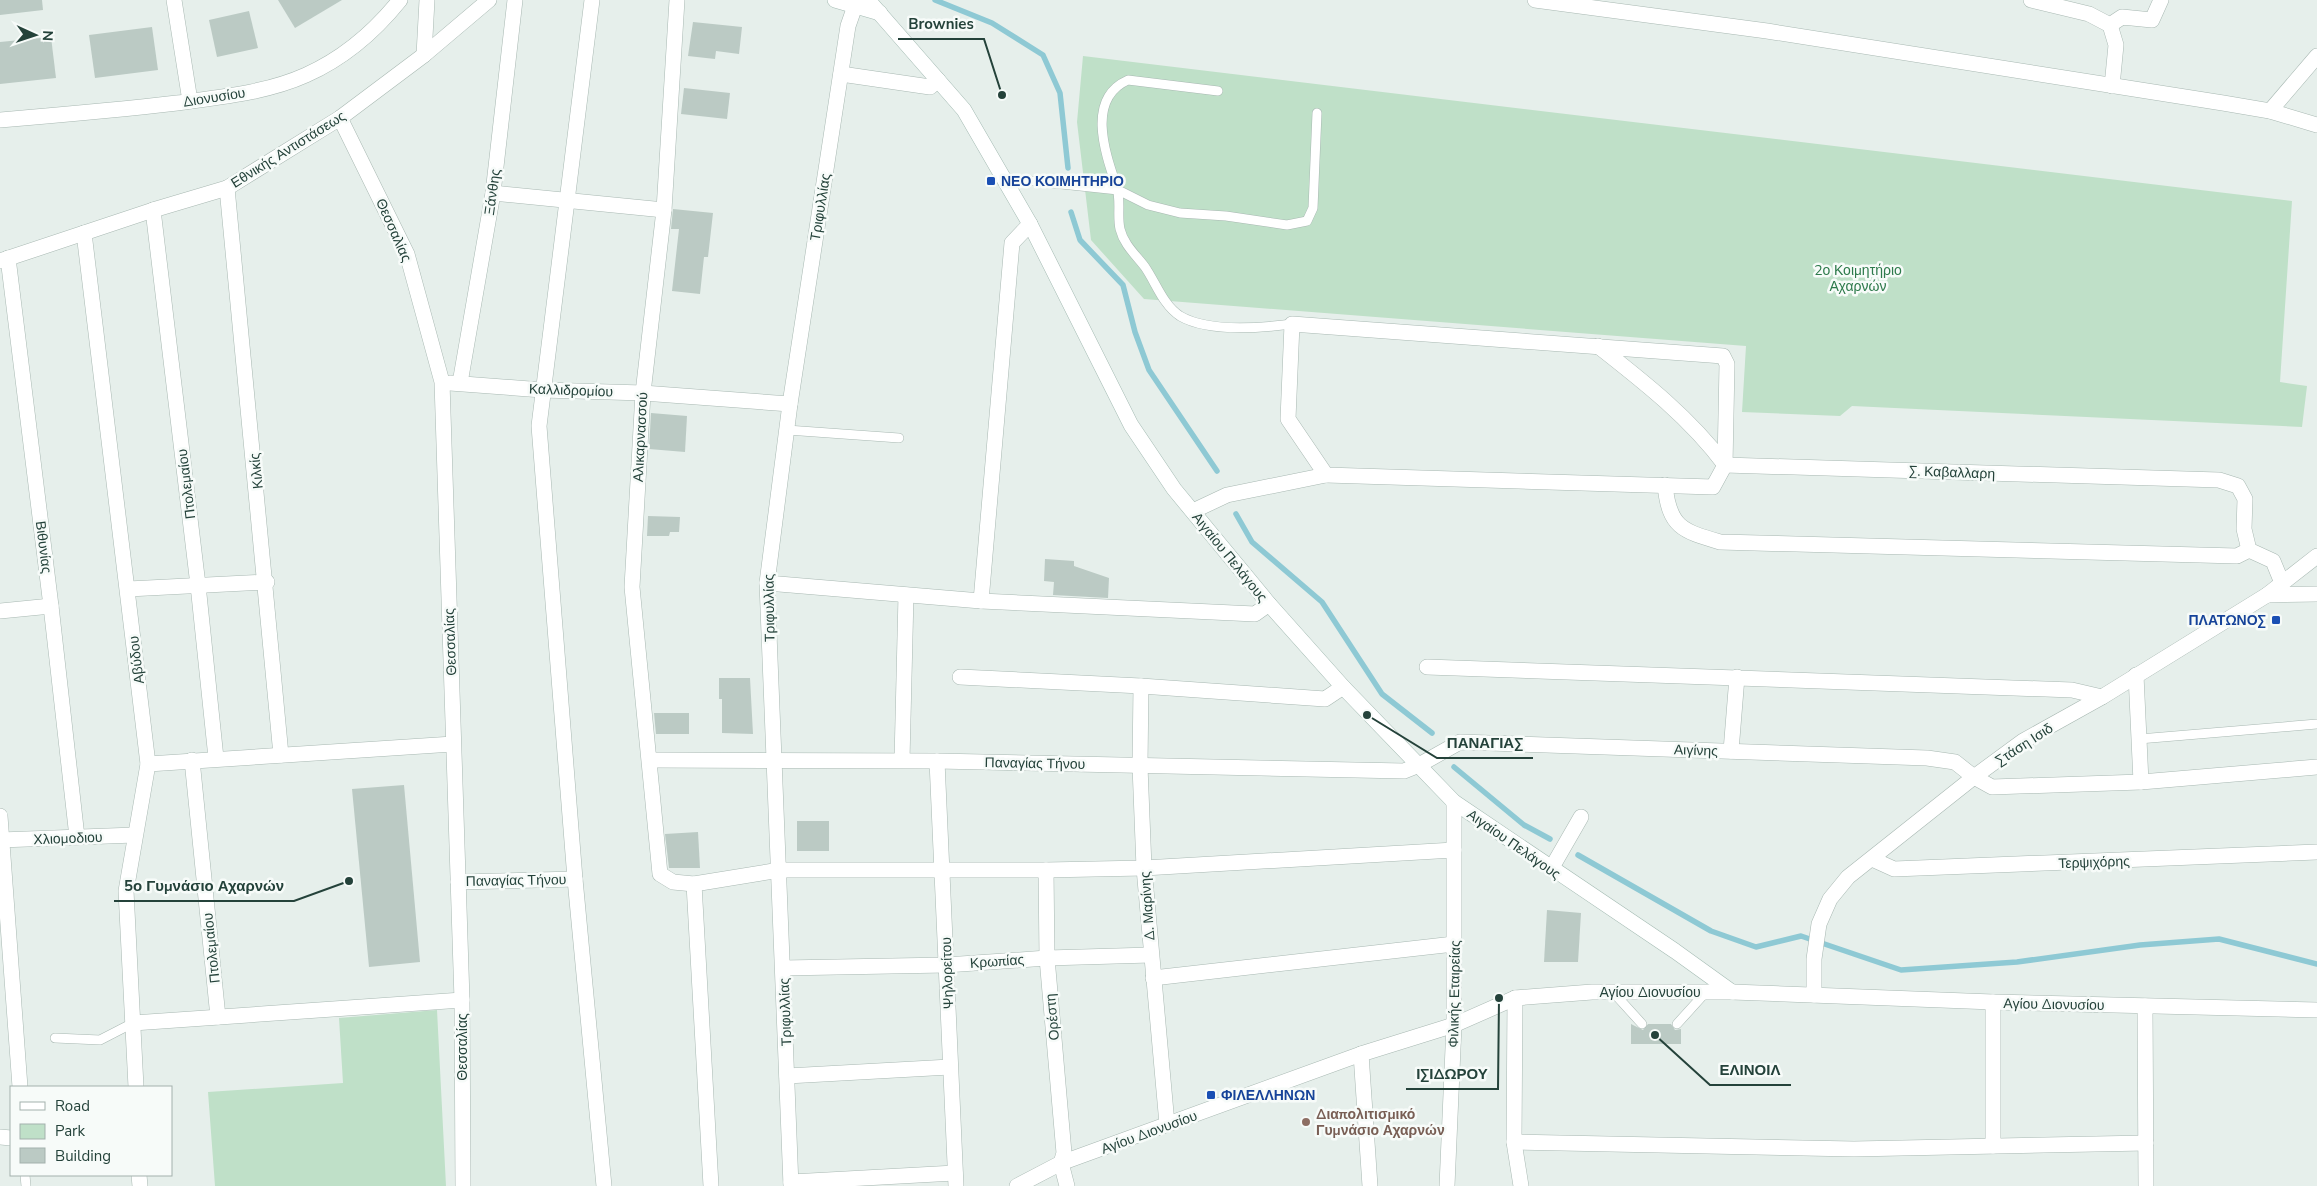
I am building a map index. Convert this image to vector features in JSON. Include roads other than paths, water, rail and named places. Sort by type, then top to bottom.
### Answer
[{"type":"street","points":[[174,0],[190,101]]},
{"type":"street","name":"Διονυσίου","points":[[0,120],[190,101],[260,89],[305,76],[351,48],[400,0]]},
{"type":"street","points":[[424,55],[427,0]]},
{"type":"street","name":"Εθνικής Αντιστάσεως","points":[[4,259],[227,188],[340,118],[424,55],[490,0]]},
{"type":"street","name":"Ξάνθης","points":[[460,383],[493,193],[515,0]]},
{"type":"street","points":[[592,0],[569,201],[542,390],[539,426],[575,879],[604,1186]]},
{"type":"street","name":"Αλικαρνασσού","points":[[677,0],[664,210],[642,393],[632,586],[660,874],[673,882],[694,884]]},
{"type":"street","points":[[836,0],[861,3]]},
{"type":"street","points":[[1535,0],[1767,31],[2270,111],[2317,125]]},
{"type":"street","points":[[2031,0],[2090,14],[2110,25],[2116,44],[2112,86]]},
{"type":"street","points":[[2110,25],[2122,17],[2152,20],[2161,0]]},
{"type":"street","name":"Αιγαίου Πελάγους","points":[[861,3],[880,14],[964,110],[1030,224],[1131,425],[1174,489],[1269,604],[1343,687],[1454,802],[1675,951],[1732,992]]},
{"type":"street","name":"Τριφυλλίας","points":[[791,1184],[780,870],[767,583],[790,404],[848,26],[861,3]]},
{"type":"street","points":[[2270,111],[2317,56]]},
{"type":"street","points":[[841,74],[930,88],[938,80]]},
{"type":"street","name":"Θεσσαλίας","points":[[340,118],[407,254],[442,382],[462,1000],[463,1186]]},
{"type":"street","name":"Κιλκίς","points":[[227,188],[281,755]]},
{"type":"street","points":[[493,193],[664,210]]},
{"type":"street","name":"Πτολεμαίου","points":[[153,210],[198,585],[216,758]]},
{"type":"street","points":[[981,601],[1012,243],[1030,224]]},
{"type":"street","name":"Αβύδου","points":[[84,233],[148,764],[126,891],[136,1086]]},
{"type":"street","name":"Βιθυνίας","points":[[4,259],[51,606],[77,838]]},
{"type":"street","points":[[1193,511],[1227,495],[1326,475],[1713,487],[1725,466],[1727,364],[1723,356],[1292,324],[1288,419],[1326,475]]},
{"type":"street","points":[[1598,346],[1634,374],[1695,428],[1725,466]]},
{"type":"street","name":"Καλλιδρομίου","points":[[442,382],[542,390],[642,393],[790,404]]},
{"type":"street","name":"Σ. Καβαλλαρη","points":[[1725,466],[2219,480],[2238,486],[2245,499],[2244,529],[2249,550]]},
{"type":"street","points":[[1665,485],[1667,508],[1687,532],[1720,542],[2237,556],[2249,550],[2273,562],[2282,583]]},
{"type":"street","name":"Στάση Ισιδ","points":[[1814,995],[1814,959],[1819,924],[1830,899],[1848,877],[1974,777],[2023,742],[2102,697],[2267,596],[2317,556]]},
{"type":"street","points":[[128,589],[266,582]]},
{"type":"street","points":[[767,583],[981,601],[1255,614],[1269,604]]},
{"type":"street","points":[[2267,596],[2317,594]]},
{"type":"street","points":[[902,760],[906,595]]},
{"type":"street","points":[[0,612],[51,606]]},
{"type":"street","points":[[1427,667],[2072,690],[2102,697]]},
{"type":"street","points":[[2136,675],[2141,782]]},
{"type":"street","points":[[960,677],[1141,686],[1325,699],[1343,687]]},
{"type":"street","points":[[1731,751],[1737,677]]},
{"type":"street","name":"Δ. Μαρίνης","points":[[1141,686],[1140,766],[1144,868],[1167,1124]]},
{"type":"street","name":"Αιγίνης","points":[[1419,765],[1460,742],[1927,758],[1955,762],[1974,777],[1992,787],[2141,782],[2317,767]]},
{"type":"street","points":[[148,764],[216,758],[453,744]]},
{"type":"street","name":"Πτολεμαίου","points":[[192,760],[218,1017]]},
{"type":"street","name":"Παναγίας Τήνου","points":[[650,760],[902,760],[1404,771],[1419,765]]},
{"type":"street","name":"Ψηλορείτου","points":[[937,761],[956,1179]]},
{"type":"street","name":"Φιλικής Εταιρείας","points":[[1447,1186],[1454,1024],[1454,802]]},
{"type":"street","points":[[0,816],[20,1086]]},
{"type":"street","points":[[1551,869],[1581,818]]},
{"type":"street","name":"Χλιομοδιου","points":[[1,840],[135,835]]},
{"type":"street","points":[[711,1186],[694,884],[780,870],[1144,868],[1454,850]]},
{"type":"street","name":"Τερψιχόρης","points":[[1872,859],[1894,869],[2317,852]]},
{"type":"street","name":"Ορέστη","points":[[1046,870],[1047,958],[1064,1153],[1061,1163],[1067,1186]]},
{"type":"street","name":"Παναγίας Τήνου","points":[[458,882],[575,879]]},
{"type":"street","points":[[1153,978],[1454,944]]},
{"type":"street","name":"Κρωπίας","points":[[783,968],[946,965],[1047,958],[1151,955]]},
{"type":"street","name":"Αγίου Διονυσίου","points":[[1017,1186],[1061,1163],[1361,1054],[1454,1024],[1515,998],[1614,992],[1732,992],[1994,1002],[2317,1010]]},
{"type":"street","points":[[1515,998],[1514,1142],[1521,1186]]},
{"type":"street","points":[[133,1023],[462,1000]]},
{"type":"street","points":[[1993,1146],[1994,1002]]},
{"type":"street","points":[[2145,1006],[2146,1186]]},
{"type":"street","points":[[1361,1054],[1370,1186]]},
{"type":"street","points":[[787,1076],[950,1067]]},
{"type":"street","points":[[1514,1142],[1854,1149],[2146,1143]]},
{"type":"street","points":[[791,1184],[956,1179]]},
{"type":"lane","points":[[1218,91],[1128,80],[1117,84],[1108,96],[1102,129],[1110,172],[1118,190],[1120,230],[1127,244],[1164,300],[1180,316],[1210,325],[1250,329],[1292,324]]},
{"type":"lane","points":[[1004,178],[1118,190],[1148,205],[1180,213],[1226,216],[1287,224],[1307,221],[1312,208],[1318,113]]},
{"type":"lane","points":[[787,430],[899,438]]},
{"type":"lane","points":[[2139,738],[2317,724]]},
{"type":"lane","points":[[1614,992],[1642,1024]]},
{"type":"lane","points":[[1677,1024],[1706,992]]},
{"type":"lane","points":[[56,1038],[100,1040],[133,1023]]},
{"type":"waterway","points":[[935,0],[992,23],[1043,55],[1060,93],[1068,168]]},
{"type":"waterway","points":[[1071,212],[1080,240],[1123,285],[1135,332],[1149,370],[1217,471]]},
{"type":"waterway","points":[[1236,514],[1252,542],[1322,602],[1382,694],[1432,733]]},
{"type":"waterway","points":[[1454,767],[1524,825],[1550,839]]},
{"type":"waterway","points":[[1578,855],[1711,931],[1756,947],[1801,936],[1901,970],[2017,962],[2140,945],[2219,939],[2317,964]]},
{"type":"place","name":"Brownies","points":[[1002,95]]},
{"type":"place","name":"ΝΕΟ ΚΟΙΜΗΤΗΡΙΟ","points":[[991,181]]},
{"type":"place","name":"ΠΛΑΤΩΝΟΣ","points":[[2276,620]]},
{"type":"place","name":"ΠΑΝΑΓΙΑΣ","points":[[1367,715]]},
{"type":"place","name":"5ο Γυμνάσιο Αχαρνών","points":[[349,881]]},
{"type":"place","name":"ΙΣΙΔΩΡΟΥ","points":[[1499,998]]},
{"type":"place","name":"ΕΛΙΝΟΙΛ","points":[[1655,1035]]},
{"type":"place","name":"ΦΙΛΕΛΛΗΝΩΝ","points":[[1211,1095]]},
{"type":"place","name":"Διαπολιτισμικό Γυμνάσιο Αχαρνών","points":[[1306,1122]]},
{"type":"park label","name":"2ο Κοιμητήριο Αχαρνών","points":[[1858,278]]}]
